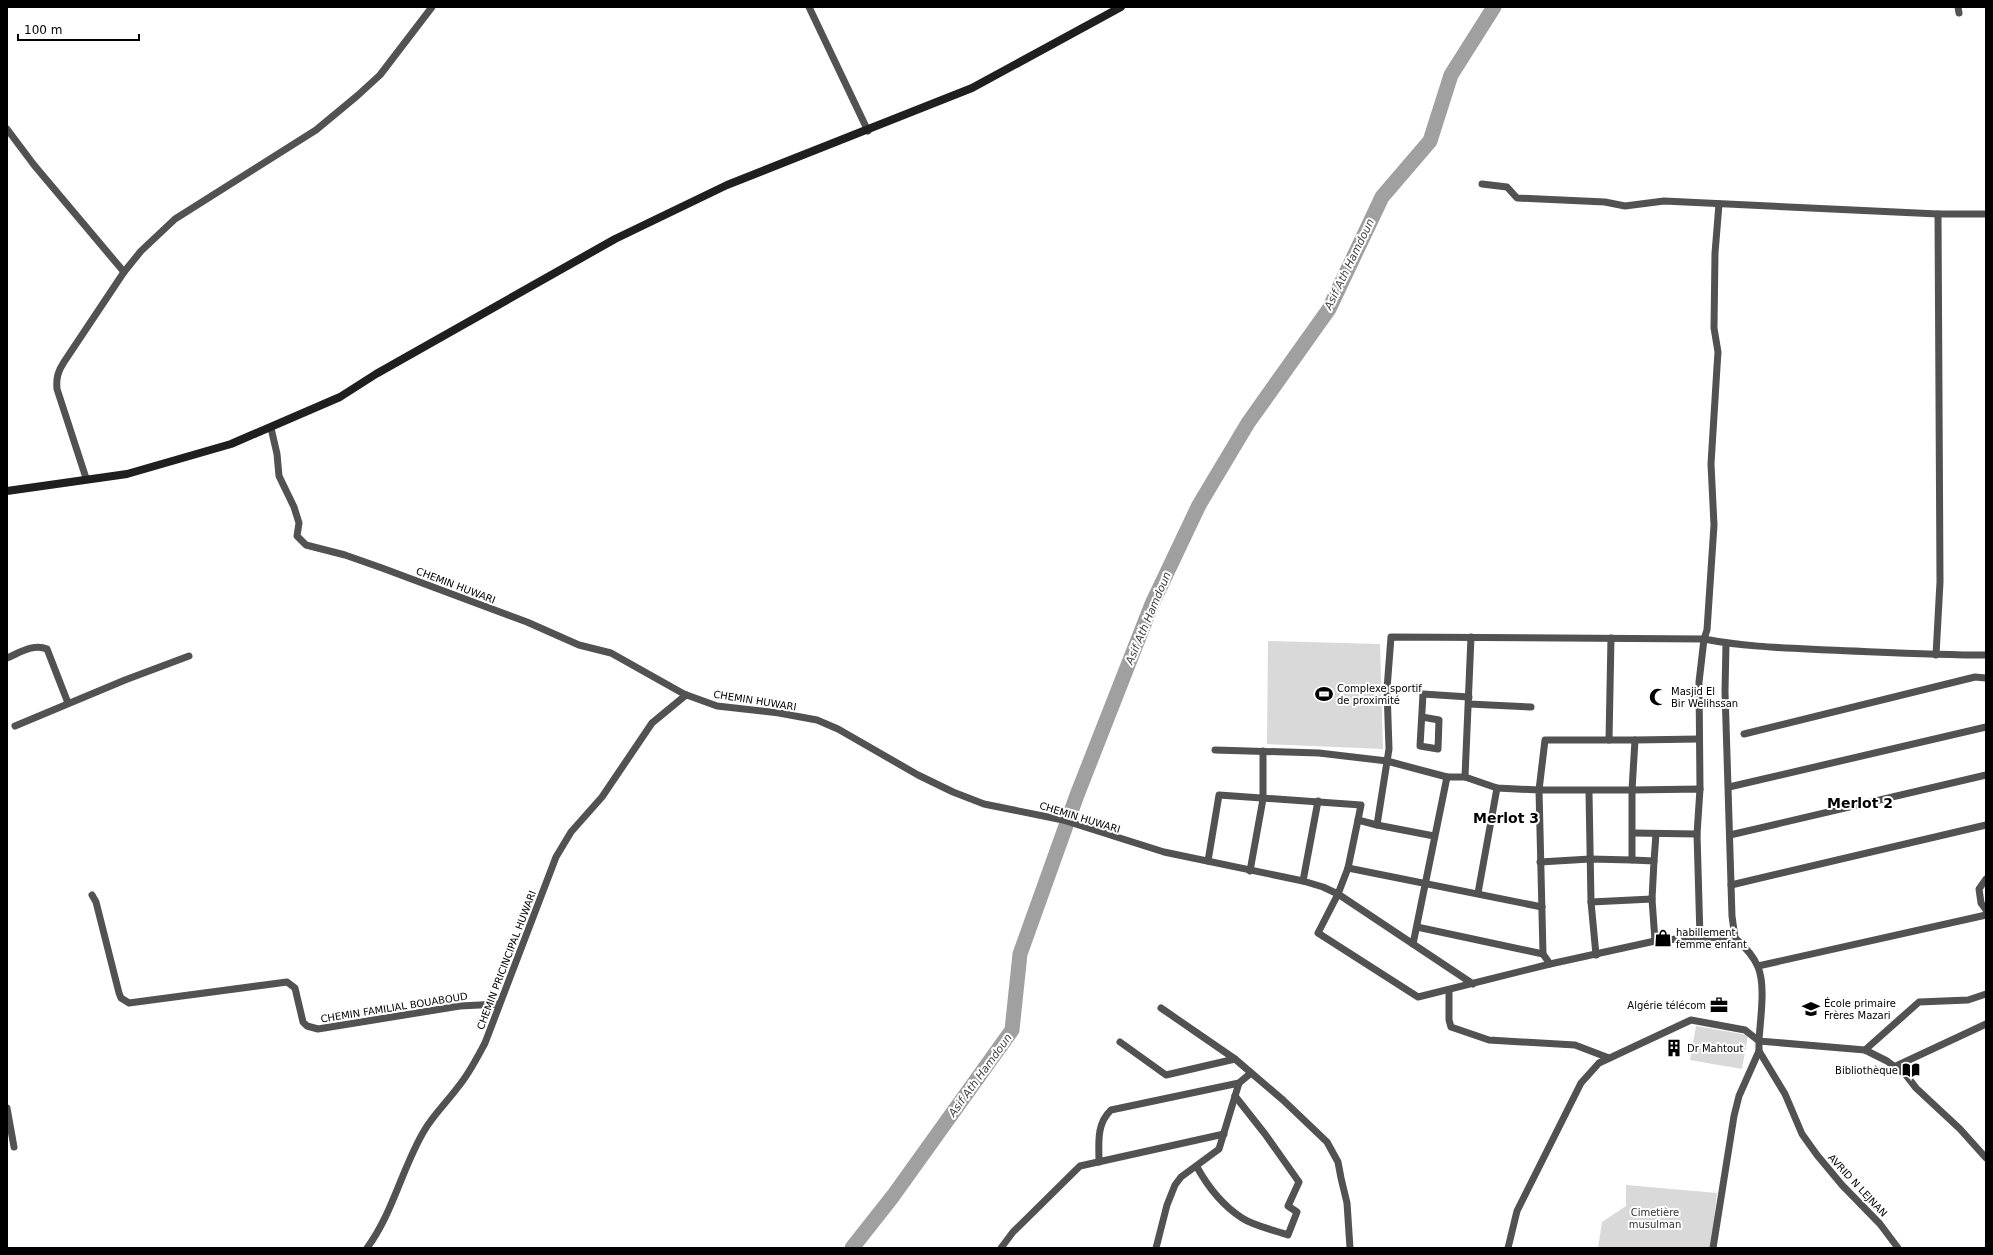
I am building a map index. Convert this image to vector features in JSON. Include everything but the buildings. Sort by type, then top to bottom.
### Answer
[{"type":"street","points":[[86,478],[57,389],[56,380],[64,362],[124,272],[141,251],[175,219],[316,130],[357,96],[380,75],[432,7]]},
{"type":"street","points":[[809,7],[868,130]]},
{"type":"street","points":[[7,491],[63,484],[86,478],[127,474],[231,444],[271,428],[340,397],[376,374],[615,239],[726,185],[972,88],[1121,7]]},
{"type":"street","points":[[7,129],[34,165],[124,272]]},
{"type":"street","points":[[1482,184],[1507,187],[1517,198],[1605,202],[1625,206],[1664,201],[1938,214],[1986,214]]},
{"type":"street","points":[[1700,937],[1697,834],[1700,789],[1699,682],[1704,639],[1708,630],[1714,524],[1711,464],[1718,367],[1714,313],[1715,253],[1719,204]]},
{"type":"street","points":[[1936,654],[1940,582],[1938,214]]},
{"type":"street","name":"CHEMIN HUWARI","points":[[271,428],[280,476],[294,507],[299,523],[298,536],[306,545],[346,555],[375,565],[527,622],[579,645],[611,653],[686,695],[717,706],[779,713],[817,720],[838,729],[939,785],[984,804],[1063,820],[1157,850],[1250,871],[1303,881],[1323,887],[1338,894],[1473,984]]},
{"type":"street","points":[[1377,825],[1389,749],[1387,689],[1391,637],[1704,639],[1726,644],[1936,654],[1986,654]]},
{"type":"street","points":[[1465,777],[1471,637]]},
{"type":"street","points":[[1609,740],[1611,638]]},
{"type":"street","points":[[1726,644],[1725,691],[1731,884],[1735,938]]},
{"type":"street","points":[[7,658],[34,647],[41,646],[47,649],[68,703]]},
{"type":"street","points":[[15,726],[68,703],[189,656]]},
{"type":"street","points":[[1744,734],[1975,676],[1986,678]]},
{"type":"street","points":[[1422,717],[1439,720],[1438,749],[1420,746],[1423,694],[1469,701],[1531,707]]},
{"type":"street","name":"CHEMIN PRICINCIPAL HUWARI","points":[[367,1248],[378,1234],[411,1154],[425,1128],[459,1086],[473,1066],[485,1043],[562,845],[602,797],[652,723],[686,695]]},
{"type":"street","points":[[1728,787],[1986,727]]},
{"type":"street","points":[[1550,964],[1543,954],[1540,862],[1539,790],[1546,740],[1699,739]]},
{"type":"street","points":[[1632,860],[1632,790],[1635,740]]},
{"type":"street","points":[[1215,750],[1263,750],[1318,753],[1387,761],[1447,777],[1465,777],[1497,788],[1589,792],[1700,789]]},
{"type":"street","points":[[1250,871],[1262,799],[1263,750]]},
{"type":"street","points":[[1730,835],[1986,775]]},
{"type":"street","points":[[1413,944],[1447,777]]},
{"type":"street","points":[[1478,893],[1497,788]]},
{"type":"street","points":[[1589,792],[1591,902],[1596,955]]},
{"type":"street","points":[[1208,862],[1219,795],[1361,805],[1348,868],[1338,894],[1318,933],[1418,998],[1550,964],[1655,941],[1700,937],[1735,938],[1741,943],[1758,966],[1761,980],[1759,1051],[1739,1096],[1734,1116],[1713,1246],[1720,1248]]},
{"type":"street","points":[[1303,881],[1318,801]]},
{"type":"street","points":[[1358,820],[1434,836]]},
{"type":"street","points":[[1731,884],[1986,825]]},
{"type":"street","points":[[1633,833],[1697,834]]},
{"type":"street","points":[[1655,941],[1652,899],[1656,834]]},
{"type":"street","points":[[1540,862],[1590,859],[1654,861]]},
{"type":"street","points":[[1348,868],[1542,907]]},
{"type":"street","points":[[1986,879],[1979,889],[1981,903],[1986,910]]},
{"type":"street","name":"CHEMIN FAMILIAL BOUABOUD","points":[[92,895],[96,902],[119,993],[121,998],[129,1003],[287,982],[295,988],[303,1022],[307,1026],[318,1029],[460,1006],[499,1004]]},
{"type":"street","points":[[1591,902],[1652,899]]},
{"type":"street","points":[[1758,966],[1986,915]]},
{"type":"street","points":[[1417,927],[1543,954]]},
{"type":"street","points":[[1449,990],[1449,1020],[1451,1027],[1489,1040],[1575,1045],[1609,1058]]},
{"type":"street","points":[[1865,1050],[1919,1002],[1968,1000],[1986,994]]},
{"type":"street","points":[[1161,1008],[1235,1059],[1327,1142],[1334,1152],[1338,1162],[1347,1203],[1350,1248]]},
{"type":"street","points":[[1508,1248],[1516,1211],[1581,1083],[1599,1063],[1690,1020],[1745,1030],[1759,1041],[1865,1050],[1896,1066],[1906,1075],[1916,1088],[1960,1128],[1986,1158]]},
{"type":"street","points":[[1896,1066],[1986,1024]]},
{"type":"street","points":[[1120,1042],[1166,1075],[1235,1059]]},
{"type":"street","name":"AVRID N LEJNAN","points":[[1759,1051],[1785,1094],[1802,1134],[1842,1185],[1880,1224],[1898,1248]]},
{"type":"street","points":[[1099,1162],[1099,1135],[1105,1116],[1111,1110],[1239,1083],[1251,1073]]},
{"type":"street","points":[[1156,1248],[1167,1205],[1175,1185],[1181,1177],[1197,1167],[1219,1149],[1239,1083]]},
{"type":"street","points":[[1197,1167],[1206,1182],[1220,1199],[1242,1218],[1288,1235],[1297,1212],[1288,1206],[1299,1182],[1265,1134],[1235,1096]]},
{"type":"street","points":[[7,1108],[14,1147]]},
{"type":"street","points":[[1001,1248],[1013,1232],[1080,1166],[1224,1134]]},
{"type":"green space","name":"Complexe sportif de proximité","points":[[1268,641],[1380,644],[1383,749],[1267,744]]},
{"type":"green space","points":[[1696,1026],[1748,1035],[1742,1069],[1690,1060]]},
{"type":"green space","name":"Cimetière musulman","points":[[1626,1185],[1717,1193],[1711,1248],[1598,1248],[1602,1222],[1626,1206]]},
{"type":"waterway","name":"Asif Ath Hamdoun","points":[[852,1248],[893,1196],[1012,1030],[1020,954],[1077,795],[1152,604],[1199,505],[1248,423],[1329,309],[1382,197],[1430,141],[1451,75],[1494,7]]},
{"type":"place","name":"Complexe sportif de proximité","points":[[1324,694]]},
{"type":"place","name":"Masjid El Bir Welihssan","points":[[1658,697]]},
{"type":"place","name":"habillement femme enfant","points":[[1663,938]]},
{"type":"place","name":"Algérie télécom","points":[[1719,1005]]},
{"type":"place","name":"École primaire Frères Mazari","points":[[1811,1009]]},
{"type":"place","name":"Dr Mahtout","points":[[1674,1048]]},
{"type":"place","name":"Bibliothèque","points":[[1911,1070]]},
{"type":"district","name":"Merlot 2","points":[[1860,803]]},
{"type":"district","name":"Merlot 3","points":[[1506,818]]}]
